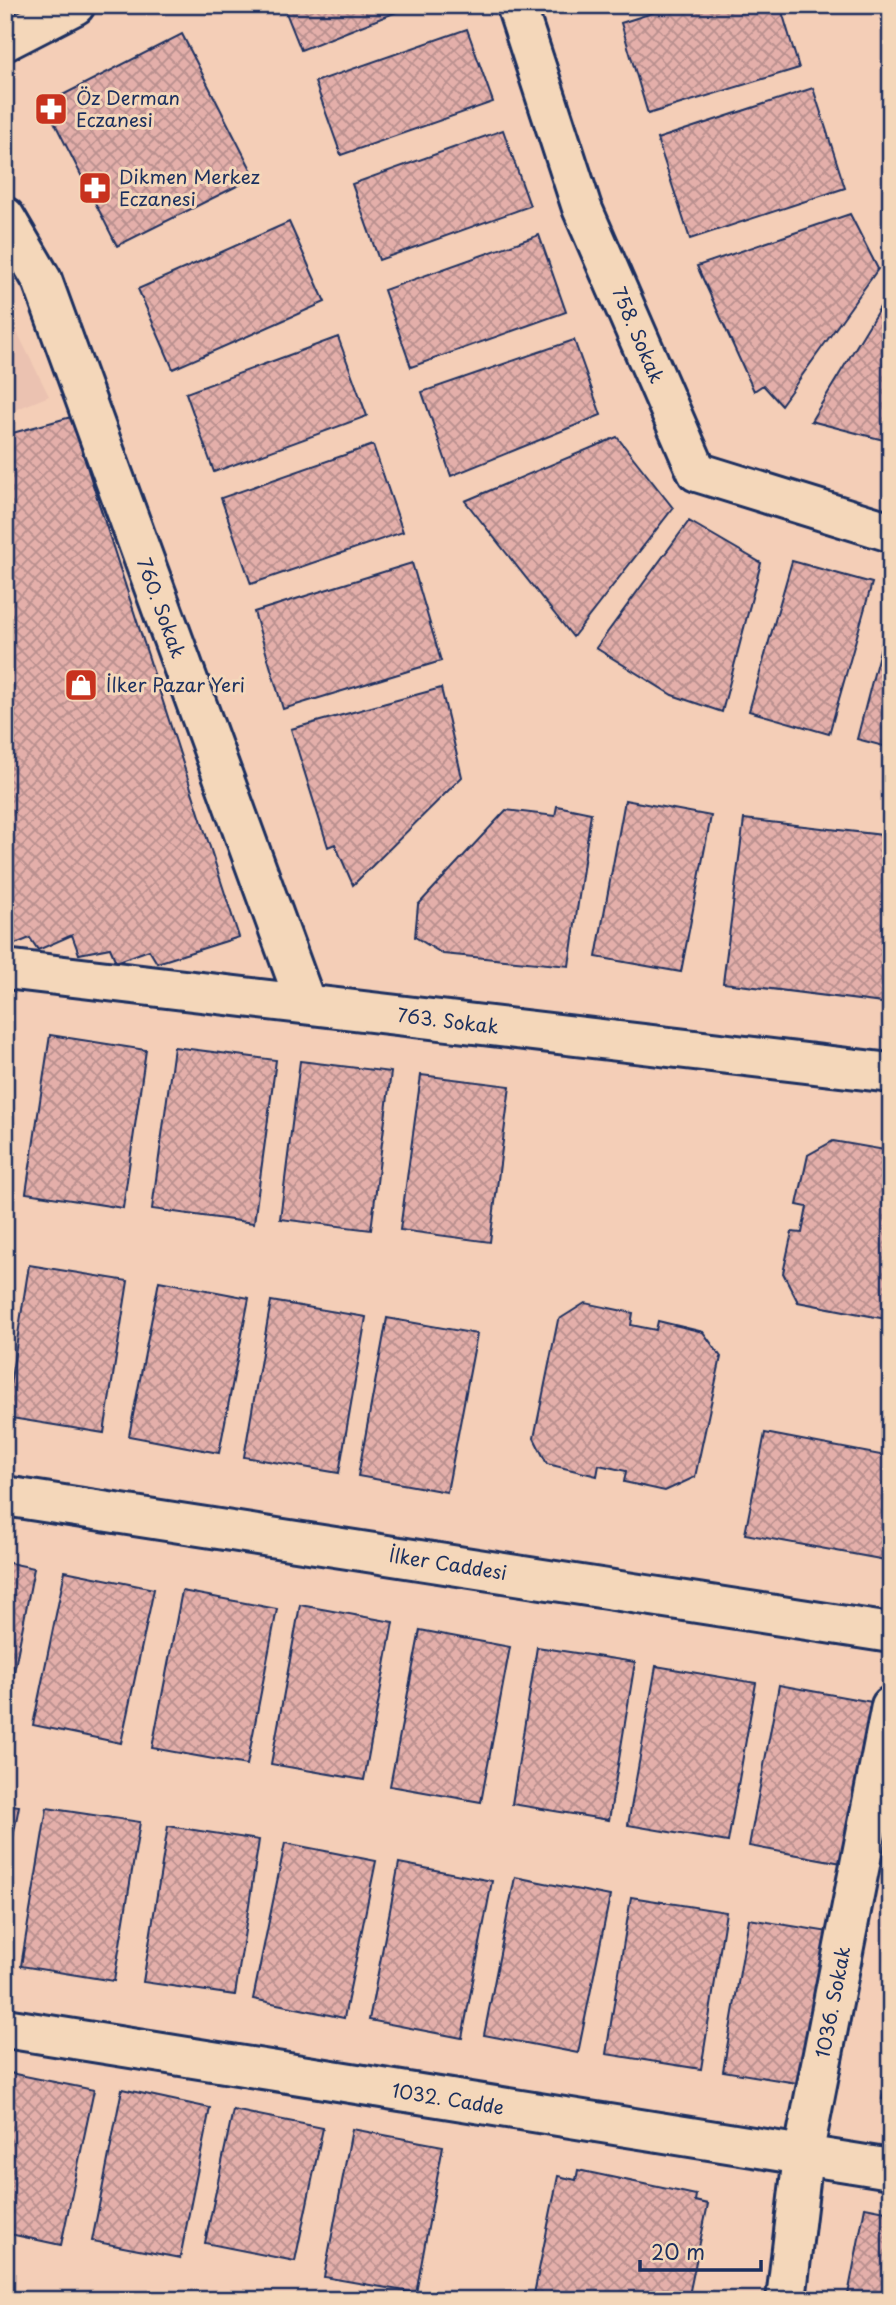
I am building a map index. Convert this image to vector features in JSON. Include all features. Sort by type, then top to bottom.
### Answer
[{"type":"street","points":[[5,41],[75,5]]},
{"type":"street","name":"758. Sokak","points":[[516,5],[582,208],[697,472],[891,532]]},
{"type":"street","name":"760. Sokak","points":[[5,217],[42,280],[306,1004]]},
{"type":"street","name":"763. Sokak","points":[[5,969],[891,1073]]},
{"type":"street","name":"İlker Caddesi","points":[[5,1496],[891,1633]]},
{"type":"street","name":"1036. Sokak","points":[[786,2300],[803,2156],[891,1706]]},
{"type":"street","name":"1032. Cadde","points":[[5,2028],[891,2169]]},
{"type":"shaded area","points":[[5,308],[49,396],[5,414]]},
{"type":"building","points":[[283,5],[414,5],[301,50]]},
{"type":"building","points":[[677,5],[780,5],[799,68],[648,114],[621,23]]},
{"type":"building","points":[[467,29],[493,102],[341,155],[315,82]]},
{"type":"building","points":[[182,34],[255,177],[117,246],[45,104]]},
{"type":"building","points":[[813,88],[845,188],[690,239],[657,139]]},
{"type":"building","points":[[503,130],[530,206],[379,260],[352,184]]},
{"type":"building","points":[[850,214],[878,269],[781,405],[763,385],[754,391],[697,266]]},
{"type":"building","points":[[289,222],[325,302],[173,369],[138,289]]},
{"type":"building","points":[[539,235],[566,312],[411,367],[384,290]]},
{"type":"building","points":[[891,289],[891,442],[811,421]]},
{"type":"building","points":[[338,337],[367,416],[214,472],[186,393]]},
{"type":"building","points":[[574,340],[601,415],[451,476],[422,392]]},
{"type":"building","name":"İlker Pazar Yeri","points":[[71,417],[239,937],[157,963],[149,950],[116,962],[110,948],[79,954],[72,935],[38,950],[30,938],[5,948],[5,435]]},
{"type":"building","points":[[617,437],[673,508],[573,637],[465,501]]},
{"type":"building","points":[[373,445],[403,532],[251,584],[221,498]]},
{"type":"building","points":[[689,521],[761,563],[722,712],[672,695],[596,648]]},
{"type":"building","points":[[792,561],[872,583],[829,734],[749,711]]},
{"type":"building","points":[[412,563],[441,661],[283,709],[254,612]]},
{"type":"building","points":[[891,608],[891,748],[857,739]]},
{"type":"building","points":[[441,688],[462,777],[353,885],[335,844],[328,847],[291,729]]},
{"type":"building","points":[[625,800],[711,816],[681,972],[596,957]]},
{"type":"building","points":[[557,806],[591,813],[569,966],[443,954],[415,937],[418,905],[506,810],[555,816]]},
{"type":"building","points":[[744,819],[891,836],[891,1004],[723,983]]},
{"type":"building","points":[[50,1035],[146,1050],[123,1208],[26,1193]]},
{"type":"building","points":[[174,1047],[276,1060],[254,1223],[152,1209]]},
{"type":"building","points":[[300,1061],[391,1072],[371,1230],[280,1219]]},
{"type":"building","points":[[421,1075],[510,1086],[490,1242],[400,1230]]},
{"type":"building","points":[[833,1141],[891,1151],[891,1320],[798,1302],[783,1273],[792,1232],[802,1233],[807,1207],[797,1205],[808,1155]]},
{"type":"building","points":[[29,1265],[128,1281],[104,1433],[5,1417]]},
{"type":"building","points":[[159,1281],[249,1298],[219,1453],[129,1436]]},
{"type":"building","points":[[271,1301],[366,1317],[339,1473],[244,1457]]},
{"type":"building","points":[[585,1303],[633,1313],[631,1325],[656,1330],[658,1321],[703,1332],[721,1357],[695,1477],[665,1491],[624,1482],[626,1471],[599,1465],[597,1476],[547,1464],[534,1438],[558,1320]]},
{"type":"building","points":[[387,1318],[477,1334],[447,1492],[358,1476]]},
{"type":"building","points":[[765,1433],[891,1457],[891,1561],[745,1534]]},
{"type":"building","points":[[5,1562],[34,1568],[5,1719]]},
{"type":"building","points":[[65,1571],[154,1589],[121,1743],[33,1725]]},
{"type":"building","points":[[182,1591],[277,1609],[247,1765],[152,1748]]},
{"type":"building","points":[[300,1605],[393,1622],[364,1780],[271,1764]]},
{"type":"building","points":[[420,1630],[510,1647],[481,1802],[390,1786]]},
{"type":"building","points":[[537,1647],[635,1662],[609,1820],[512,1804]]},
{"type":"building","points":[[656,1666],[756,1683],[728,1842],[628,1825]]},
{"type":"building","points":[[779,1685],[872,1702],[842,1863],[749,1846]]},
{"type":"building","points":[[5,1804],[19,1806],[5,1879]]},
{"type":"building","points":[[47,1808],[140,1822],[114,1981],[21,1966]]},
{"type":"building","points":[[168,1826],[259,1840],[235,1995],[143,1982]]},
{"type":"building","points":[[285,1843],[376,1861],[344,2018],[253,1999]]},
{"type":"building","points":[[399,1863],[492,1881],[462,2038],[369,2020]]},
{"type":"building","points":[[515,1877],[610,1896],[578,2053],[484,2035]]},
{"type":"building","points":[[631,1897],[726,1912],[701,2069],[606,2054]]},
{"type":"building","points":[[749,1919],[835,1933],[809,2085],[723,2071]]},
{"type":"building","points":[[891,2060],[891,2101],[882,2099]]},
{"type":"building","points":[[5,2072],[94,2090],[61,2245],[5,2233]]},
{"type":"building","points":[[122,2089],[210,2108],[180,2258],[92,2241]]},
{"type":"building","points":[[233,2110],[323,2128],[295,2261],[205,2243]]},
{"type":"building","points":[[352,2129],[443,2146],[416,2293],[324,2277]]},
{"type":"building","points":[[578,2170],[696,2195],[695,2201],[708,2204],[688,2300],[548,2300],[548,2297],[534,2294],[558,2176],[576,2180]]},
{"type":"building","points":[[865,2207],[891,2212],[891,2300],[847,2300]]},
{"type":"place","name":"Öz Derman Eczanesi","points":[[51,109]]},
{"type":"place","name":"Dikmen Merkez Eczanesi","points":[[95,188]]},
{"type":"place","name":"İlker Pazar Yeri","points":[[81,685]]}]
